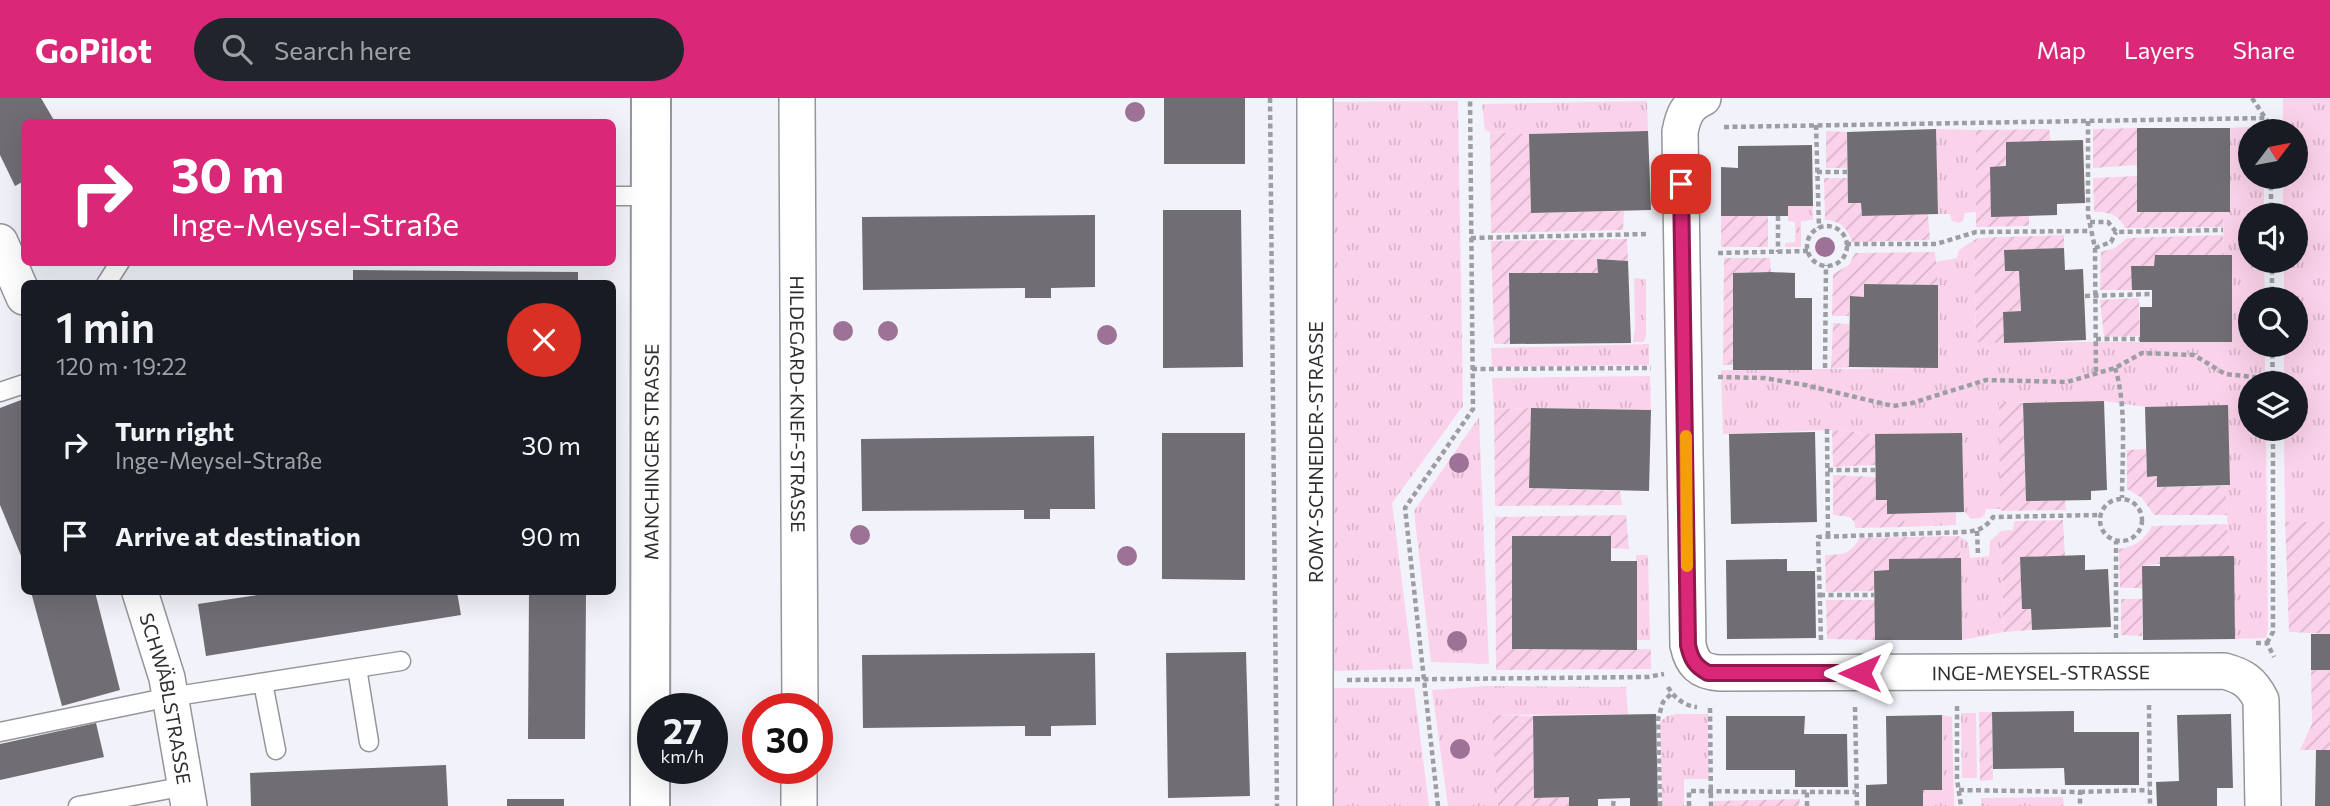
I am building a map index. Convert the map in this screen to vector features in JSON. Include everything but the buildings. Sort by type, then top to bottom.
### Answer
[{"type":"main road","name":"MANCHINGER STRASSE","points":[[650,806],[651,98]]},
{"type":"street","name":"HILDEGARD-KNEF-STRASSE","points":[[797,98],[800,693]]},
{"type":"street","name":"ROMY-SCHNEIDER-STRASSE","points":[[1315,98],[1315,806]]},
{"type":"street","points":[[1698,668],[1688,645],[1680,132],[1683,114],[1695,101],[1710,112]]},
{"type":"street","points":[[0,242],[21,290]]},
{"type":"street","name":"SCHWÄBLSTRASSE","points":[[141,595],[167,678],[188,796]]},
{"type":"street","name":"INGE-MEYSEL-STRASSE","points":[[1698,668],[1708,673],[2224,671],[2240,675],[2254,685]]},
{"type":"street","points":[[2254,685],[2261,700],[2263,806]]},
{"type":"street","points":[[799,784],[799,806]]},
{"type":"lane","points":[[616,196],[652,196]]},
{"type":"lane","points":[[0,392],[21,385]]},
{"type":"lane","points":[[0,732],[170,697],[401,662]]},
{"type":"lane","points":[[356,668],[369,742]]},
{"type":"lane","points":[[263,683],[276,750]]},
{"type":"lane","points":[[78,806],[188,796]]},
{"type":"path","points":[[1270,98],[1277,806]]},
{"type":"path","points":[[1438,806],[1405,508],[1472,409],[1470,98]]},
{"type":"path","points":[[2252,98],[2265,118]]},
{"type":"path","points":[[1710,112],[1816,125],[2265,118]]},
{"type":"path","points":[[2088,121],[2090,222],[2095,248],[2096,373]]},
{"type":"path","points":[[1816,125],[1819,228]]},
{"type":"path","points":[[1817,172],[1847,172]]},
{"type":"path","points":[[1778,216],[1778,251]]},
{"type":"path","points":[[2090,222],[2108,222],[2116,232]]},
{"type":"path","points":[[1825,226],[1837,229],[1845,239],[1846,250],[1840,261],[1826,265],[1815,262],[1808,251],[1809,238],[1819,228],[1825,226]]},
{"type":"path","points":[[2116,232],[2223,230]]},
{"type":"path","points":[[1846,244],[1936,244],[1976,232],[2091,231]]},
{"type":"path","points":[[2095,248],[2111,242],[2116,232]]},
{"type":"path","points":[[1471,238],[1656,234]]},
{"type":"path","points":[[1718,266],[1718,253],[1808,251]]},
{"type":"path","points":[[1825,368],[1826,265]]},
{"type":"path","points":[[2085,296],[2152,293]]},
{"type":"path","points":[[2095,340],[2140,339]]},
{"type":"path","points":[[1472,369],[1685,368],[1719,377],[1764,378],[1805,385],[1893,406],[1912,403],[1986,380],[2067,382],[2115,368],[2142,353],[2194,355],[2225,374],[2238,376]]},
{"type":"path","points":[[2115,368],[2119,380],[2122,498]]},
{"type":"path","points":[[1719,377],[1719,390]]},
{"type":"path","points":[[1827,429],[1828,536]]},
{"type":"path","points":[[2254,685],[2273,632],[2273,441]]},
{"type":"path","points":[[1828,470],[1876,470]]},
{"type":"path","points":[[2122,498],[2139,508],[2142,521],[2141,528],[2130,539],[2116,541],[2100,526],[2100,515],[2110,502],[2122,498]]},
{"type":"path","points":[[1821,645],[1818,537],[1976,531],[1987,526],[1993,517],[2100,515]]},
{"type":"path","points":[[1976,531],[1978,554]]},
{"type":"path","points":[[2115,643],[2116,541]]},
{"type":"path","points":[[1820,595],[1875,595]]},
{"type":"path","points":[[2253,643],[2267,643]]},
{"type":"path","points":[[1315,681],[1660,675],[1698,668]]},
{"type":"path","points":[[1660,675],[1671,694],[1688,706],[1723,708]]},
{"type":"path","points":[[1660,806],[1658,719],[1663,702],[1671,694]]},
{"type":"path","points":[[2150,806],[2149,705],[2161,705]]},
{"type":"path","points":[[1944,707],[1957,706],[1957,779],[1961,806]]},
{"type":"path","points":[[1855,707],[1857,806]]},
{"type":"path","points":[[1842,708],[1868,707]]},
{"type":"path","points":[[1710,708],[1711,806]]},
{"type":"path","points":[[1959,790],[2150,790]]},
{"type":"path","points":[[1689,806],[1689,791],[1856,792]]},
{"type":"path","points":[[1807,792],[1807,806]]},
{"type":"path","points":[[2080,792],[2080,806]]},
{"type":"path","points":[[1613,806],[1615,799]]},
{"type":"green space","points":[[2283,98],[2330,98],[2330,522],[2285,522],[2284,441],[2308,441],[2308,371],[2284,371],[2284,357],[2308,357],[2308,287],[2284,287],[2284,273],[2308,273],[2308,203],[2283,203],[2283,189],[2308,189],[2308,119],[2283,119]]},
{"type":"green space","points":[[1458,101],[1463,406],[1392,503],[1413,669],[1333,671],[1332,102]]},
{"type":"green space","points":[[1647,101],[1648,131],[1529,134],[1485,130],[1482,104]]},
{"type":"green space","points":[[2137,128],[2137,165],[2093,168],[2093,129]]},
{"type":"green space","points":[[2230,128],[2238,128],[2238,189],[2264,189],[2264,203],[2238,203],[2238,273],[2264,273],[2265,287],[2238,287],[2238,357],[2265,357],[2265,371],[2238,371],[2238,441],[2266,441],[2266,638],[2235,639],[2225,486],[2230,485],[2145,407],[2104,401],[2000,403],[2000,509],[1986,509],[1981,518],[1971,519],[1963,510],[1962,433],[1875,434],[1832,430],[1723,434],[1721,370],[1937,368],[1938,285],[1935,262],[1957,258],[1959,250],[1974,240],[1976,342],[2140,342],[2232,255],[2224,255],[2223,212],[2230,212]]},
{"type":"green space","points":[[1936,129],[1976,130],[1976,212],[1965,213],[1963,221],[1959,223],[1952,221],[1950,214],[1938,214]]},
{"type":"green space","points":[[2049,129],[2051,141],[2006,142],[2006,166],[2029,216],[2029,226],[1976,227],[1976,130]]},
{"type":"green space","points":[[1826,131],[1847,132],[1847,168],[1826,168]]},
{"type":"green space","points":[[1490,132],[1529,134],[1531,213],[1624,211],[1623,230],[1491,233]]},
{"type":"green space","points":[[2137,176],[2138,212],[2223,212],[2223,227],[2125,228],[2112,215],[2094,212],[2093,178]]},
{"type":"green space","points":[[1824,178],[1848,178],[1848,203],[1861,203],[1862,216],[1928,214],[1930,240],[1852,242],[1842,226],[1835,221],[1825,220]]},
{"type":"green space","points":[[1788,206],[1813,206],[1813,220],[1801,221],[1801,247],[1785,247],[1785,243],[1795,242],[1795,222],[1788,221]]},
{"type":"green space","points":[[1721,216],[1768,216],[1768,247],[1721,247]]},
{"type":"green space","points":[[2064,235],[2064,248],[2004,251],[2005,271],[2019,271],[2021,311],[2003,312],[2004,343],[1976,342],[1974,240]]},
{"type":"green space","points":[[2223,235],[2224,255],[2155,255],[2154,266],[2131,267],[2132,290],[2100,290],[2101,252],[2115,248],[2127,238]]},
{"type":"green space","points":[[1627,239],[1628,261],[1597,259],[1598,273],[1509,273],[1510,344],[1494,344],[1491,241]]},
{"type":"green space","points":[[1935,252],[1938,285],[1865,284],[1864,297],[1850,297],[1849,316],[1832,316],[1833,274],[1849,265],[1855,253]]},
{"type":"green space","points":[[1724,258],[1770,258],[1771,272],[1733,273],[1733,365],[1723,365]]},
{"type":"green space","points":[[1634,278],[1646,279],[1644,342],[1633,342]]},
{"type":"green space","points":[[2139,298],[2140,336],[2104,337],[2100,300]]},
{"type":"green space","points":[[1833,323],[1849,324],[1849,367],[1831,369]]},
{"type":"green space","points":[[1649,344],[1649,365],[1492,367],[1491,348]]},
{"type":"green space","points":[[1650,376],[1651,410],[1494,409],[1492,378]]},
{"type":"green space","points":[[1999,402],[2023,403],[2026,501],[2065,500],[2066,510],[2000,509]]},
{"type":"green space","points":[[1531,408],[1529,488],[1620,491],[1622,505],[1495,506],[1494,409]]},
{"type":"green space","points":[[1479,417],[1489,664],[1431,662],[1414,511]]},
{"type":"green space","points":[[1832,430],[1875,434],[1876,465],[1833,467]]},
{"type":"green space","points":[[2146,449],[2147,477],[2157,476],[2157,487],[2225,486],[2227,515],[2154,515],[2142,498],[2127,489],[2127,450]]},
{"type":"green space","points":[[1833,475],[1876,477],[1887,500],[1904,513],[1905,527],[1855,528],[1850,517],[1833,515]]},
{"type":"green space","points":[[1904,513],[1956,513],[1956,525],[1905,527]]},
{"type":"green space","points":[[1626,515],[1629,549],[1611,548],[1611,536],[1512,536],[1512,649],[1651,649],[1651,669],[1496,670],[1495,517]]},
{"type":"green space","points":[[2063,520],[2065,556],[2020,558],[2022,608],[2031,609],[2032,630],[2004,632],[2001,531],[2013,530],[2014,521]]},
{"type":"green space","points":[[2285,522],[2330,522],[2330,634],[2289,632]]},
{"type":"green space","points":[[2227,524],[2230,556],[2142,566],[2142,588],[2120,588],[2119,549],[2138,542],[2152,526]]},
{"type":"green space","points":[[2001,531],[2004,632],[1962,640],[1959,536],[1968,542],[1970,558],[1989,556],[1990,541]]},
{"type":"green space","points":[[1959,536],[1961,558],[1890,559],[1889,570],[1874,571],[1875,591],[1826,592],[1825,555],[1845,552],[1853,547],[1859,538]]},
{"type":"green space","points":[[1636,555],[1648,555],[1650,640],[1637,640]]},
{"type":"green space","points":[[2121,599],[2142,599],[2142,636],[2121,635]]},
{"type":"green space","points":[[1826,600],[1875,600],[1875,640],[1827,639]]},
{"type":"green space","points":[[2311,670],[2330,670],[2330,750],[2300,750],[2312,724]]},
{"type":"green space","points":[[1487,686],[1626,687],[1628,714],[1493,715],[1498,806],[1448,806],[1432,690]]},
{"type":"green space","points":[[1333,688],[1414,688],[1429,806],[1334,806]]},
{"type":"green space","points":[[1979,712],[1992,712],[1993,780],[1980,781]]},
{"type":"green space","points":[[1961,713],[1976,713],[1977,778],[1962,778]]},
{"type":"green space","points":[[1708,714],[1709,779],[1684,779],[1684,806],[1662,806],[1660,722],[1667,716]]},
{"type":"green space","points":[[1492,715],[1533,716],[1534,798],[1569,797],[1569,806],[1498,806]]},
{"type":"green space","points":[[1942,715],[1952,717],[1954,806],[1923,806],[1923,790],[1942,790]]},
{"type":"green space","points":[[2063,797],[2064,806],[1981,806],[1981,798]]},
{"type":"green space","points":[[1800,799],[1799,806],[1714,806],[1714,801]]},
{"type":"slow traffic","points":[[1686,436],[1687,566]]},
{"type":"route","points":[[1681,184],[1688,645],[1691,657],[1698,668],[1708,673],[1860,673]]}]
